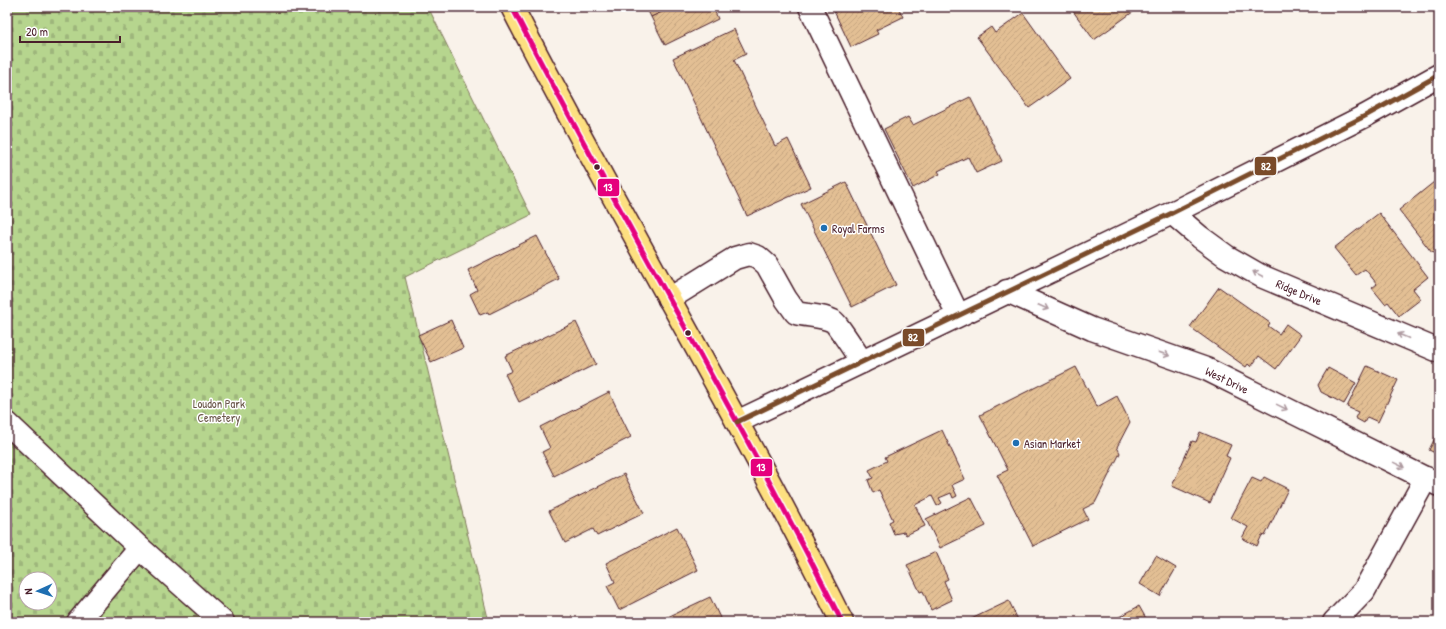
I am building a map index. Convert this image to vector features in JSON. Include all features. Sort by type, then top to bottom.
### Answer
[{"type":"main road","points":[[512,7],[560,100],[737,422],[842,622]]},
{"type":"street","points":[[810,7],[958,315]]},
{"type":"street","points":[[737,422],[1172,212],[1365,116],[1439,75]]},
{"type":"street","name":"Ridge Drive","points":[[1172,212],[1200,237],[1226,256],[1261,276],[1439,351]]},
{"type":"street","points":[[669,299],[735,258],[749,254],[758,257],[767,265],[786,299],[796,313],[821,316],[834,321],[862,362]]},
{"type":"street","name":"West Drive","points":[[1007,291],[1092,330],[1206,369],[1432,482]]},
{"type":"street","points":[[7,423],[140,548],[223,622]]},
{"type":"street","points":[[1334,622],[1364,591],[1432,482]]},
{"type":"street","points":[[78,622],[140,548]]},
{"type":"green space","name":"Loudon Park Cemetery","points":[[7,7],[428,7],[531,215],[405,277],[489,622],[7,622]]},
{"type":"building","points":[[646,7],[673,7],[651,17]]},
{"type":"building","points":[[673,7],[713,7],[718,19],[665,45],[651,17]]},
{"type":"building","points":[[832,7],[898,7],[903,17],[876,30],[878,34],[851,47]]},
{"type":"building","points":[[1070,7],[1135,7],[1137,9],[1094,40]]},
{"type":"building","points":[[1023,13],[1070,79],[1029,108],[977,37],[991,27],[995,33]]},
{"type":"building","points":[[734,29],[746,54],[734,60],[775,146],[788,139],[811,187],[747,216],[673,58]]},
{"type":"building","points":[[970,97],[1002,161],[976,173],[968,157],[938,171],[940,174],[913,188],[884,129],[908,117],[913,125]]},
{"type":"building","points":[[846,182],[896,285],[852,307],[801,204]]},
{"type":"building","points":[[1434,182],[1439,188],[1439,258],[1434,252],[1432,253],[1399,210]]},
{"type":"building","points":[[1379,213],[1428,277],[1413,289],[1421,299],[1399,316],[1388,302],[1385,304],[1372,288],[1377,284],[1365,269],[1356,275],[1334,248]]},
{"type":"building","points":[[537,236],[559,279],[489,314],[488,312],[480,315],[470,294],[477,290],[468,270]]},
{"type":"building","points":[[1219,287],[1270,323],[1268,326],[1279,334],[1286,324],[1301,335],[1276,369],[1259,356],[1251,367],[1248,364],[1246,367],[1190,327]]},
{"type":"building","points":[[451,320],[463,348],[431,362],[418,335]]},
{"type":"building","points":[[576,322],[596,364],[519,402],[505,374],[512,371],[505,356]]},
{"type":"building","points":[[1367,366],[1398,380],[1378,422],[1367,417],[1364,423],[1355,418],[1358,412],[1347,407]]},
{"type":"building","points":[[1076,367],[1097,407],[1117,396],[1130,422],[1117,447],[1120,453],[1095,503],[1083,509],[1088,519],[1033,546],[997,475],[1008,470],[980,415]]},
{"type":"building","points":[[1328,368],[1356,383],[1344,404],[1321,392],[1318,385]]},
{"type":"building","points":[[609,392],[631,437],[554,476],[542,452],[550,448],[540,427]]},
{"type":"building","points":[[942,430],[965,479],[952,485],[957,496],[953,498],[951,493],[939,498],[942,503],[937,506],[932,496],[915,505],[925,526],[906,535],[904,532],[894,534],[889,522],[893,520],[879,490],[873,493],[868,480],[873,478],[869,470],[887,461],[885,457]]},
{"type":"building","points":[[1439,430],[1439,455],[1429,450]]},
{"type":"building","points":[[1200,432],[1231,445],[1226,456],[1230,458],[1210,503],[1172,486],[1192,441],[1196,442]]},
{"type":"building","points":[[624,474],[644,513],[597,536],[593,529],[565,543],[549,511]]},
{"type":"building","points":[[1264,477],[1288,489],[1265,536],[1262,535],[1257,546],[1242,538],[1248,527],[1231,518],[1252,478],[1261,482]]},
{"type":"building","points":[[971,497],[986,526],[940,548],[926,519]]},
{"type":"building","points":[[677,527],[698,570],[619,610],[607,586],[615,582],[606,563]]},
{"type":"building","points":[[936,552],[948,579],[944,581],[952,600],[931,610],[923,591],[920,592],[907,565]]},
{"type":"building","points":[[1156,556],[1176,568],[1160,596],[1140,584]]},
{"type":"building","points":[[710,597],[722,622],[657,622]]},
{"type":"building","points":[[1009,601],[1019,622],[965,622]]},
{"type":"building","points":[[1139,606],[1148,622],[1110,622],[1130,611]]},
{"type":"transit line","name":"13","points":[[512,7],[552,84],[761,467],[842,622]]},
{"type":"transit line","name":"82","points":[[737,422],[1172,213],[1365,116],[1439,75]]},
{"type":"place","name":"Royal Farms","points":[[824,228]]},
{"type":"place","name":"Asian Market","points":[[1016,443]]}]
